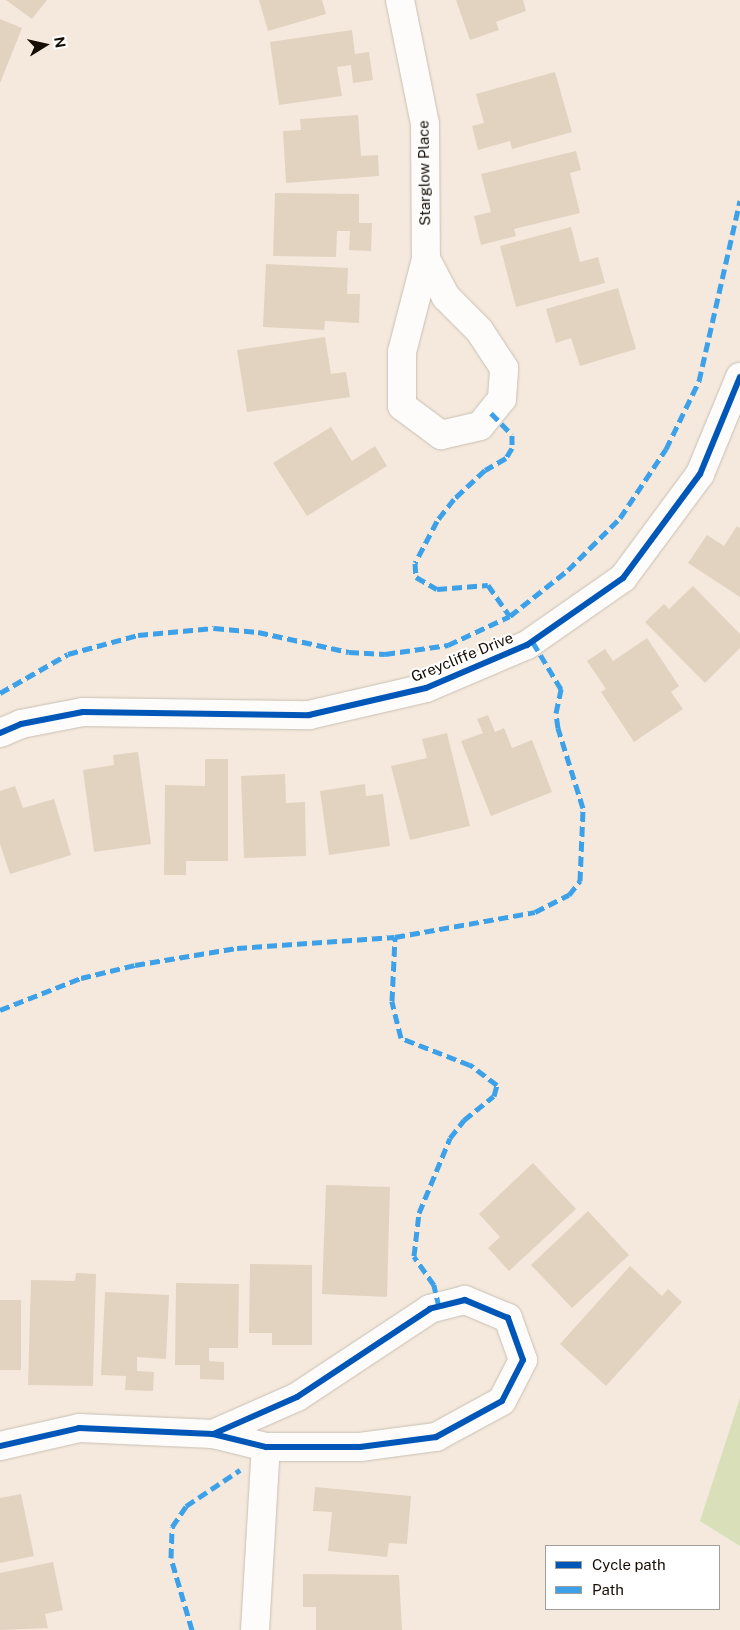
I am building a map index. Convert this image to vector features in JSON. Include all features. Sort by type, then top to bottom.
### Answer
[{"type":"street","name":"Starglow Place","points":[[400,0],[425,124],[426,259],[402,352],[402,406],[441,434],[480,426],[502,399],[504,368],[479,330],[446,297],[426,259]]},
{"type":"street","name":"Greycliffe Drive","points":[[0,732],[20,724],[83,712],[309,715],[426,688],[527,645],[623,578],[700,474],[740,377]]},
{"type":"street","points":[[0,1446],[80,1428],[213,1434],[266,1447],[360,1447],[436,1437],[502,1401],[523,1360],[508,1318],[468,1300],[430,1309],[297,1397],[213,1434]]},
{"type":"street","points":[[255,1630],[266,1447]]},
{"type":"green space","points":[[740,1398],[740,1546],[700,1521]]},
{"type":"building","points":[[6,0],[47,0],[32,19]]},
{"type":"building","points":[[259,0],[322,0],[326,14],[268,31]]},
{"type":"building","points":[[456,0],[523,0],[526,11],[496,22],[499,30],[470,40]]},
{"type":"building","points":[[0,19],[22,28],[0,83]]},
{"type":"building","points":[[352,30],[355,54],[369,52],[373,80],[353,83],[351,65],[337,67],[342,96],[279,105],[270,42]]},
{"type":"building","points":[[555,72],[572,132],[512,149],[510,141],[478,150],[472,126],[484,123],[476,94]]},
{"type":"building","points":[[358,115],[361,156],[378,155],[379,176],[286,183],[283,131],[301,130],[300,119]]},
{"type":"building","points":[[576,151],[581,170],[570,173],[580,213],[514,229],[516,236],[481,245],[474,216],[491,212],[481,174]]},
{"type":"building","points":[[275,193],[359,194],[359,223],[372,223],[371,251],[349,250],[350,231],[337,231],[336,257],[273,256]]},
{"type":"building","points":[[571,227],[580,262],[598,257],[605,283],[516,307],[500,246]]},
{"type":"building","points":[[266,264],[348,268],[347,294],[360,294],[359,323],[325,321],[324,330],[263,327]]},
{"type":"building","points":[[618,288],[636,349],[580,366],[571,338],[556,343],[546,309]]},
{"type":"building","points":[[325,337],[331,374],[346,372],[350,397],[247,412],[237,350]]},
{"type":"building","points":[[331,427],[352,461],[375,446],[387,466],[307,516],[273,463]]},
{"type":"building","points":[[737,526],[740,528],[740,597],[688,563],[707,535],[724,546]]},
{"type":"building","points":[[693,586],[740,634],[740,648],[705,683],[645,622],[664,604],[669,609]]},
{"type":"building","points":[[647,638],[679,686],[671,692],[683,709],[634,742],[601,692],[606,689],[587,661],[605,649],[613,661]]},
{"type":"building","points":[[488,715],[495,732],[504,728],[512,748],[532,740],[552,792],[491,816],[461,741],[483,733],[477,719]]},
{"type":"building","points":[[447,733],[470,826],[410,840],[391,766],[427,758],[422,739]]},
{"type":"building","points":[[138,752],[151,844],[94,852],[83,770],[114,765],[113,755]]},
{"type":"building","points":[[205,759],[228,759],[228,861],[186,861],[186,875],[164,875],[165,785],[205,786]]},
{"type":"building","points":[[285,774],[286,803],[305,802],[306,856],[244,858],[241,776]]},
{"type":"building","points":[[365,784],[366,796],[383,794],[390,846],[329,855],[320,791]]},
{"type":"building","points":[[15,786],[23,808],[54,799],[71,855],[10,874],[0,844],[0,791]]},
{"type":"building","points":[[533,1163],[576,1209],[509,1271],[488,1248],[500,1237],[479,1214]]},
{"type":"building","points":[[326,1185],[390,1187],[387,1297],[322,1294]]},
{"type":"building","points":[[588,1211],[629,1255],[572,1308],[531,1265]]},
{"type":"building","points":[[250,1264],[312,1265],[312,1345],[272,1345],[272,1333],[249,1333]]},
{"type":"building","points":[[630,1266],[662,1296],[668,1289],[682,1302],[606,1386],[560,1344]]},
{"type":"building","points":[[76,1273],[96,1274],[93,1386],[28,1385],[31,1280],[75,1281]]},
{"type":"building","points":[[176,1283],[239,1284],[238,1348],[209,1348],[209,1361],[224,1362],[224,1380],[200,1379],[200,1365],[175,1365]]},
{"type":"building","points":[[105,1292],[169,1295],[166,1359],[137,1357],[137,1371],[154,1372],[153,1391],[125,1390],[126,1376],[101,1375]]},
{"type":"building","points":[[0,1300],[21,1300],[21,1370],[0,1370]]},
{"type":"building","points":[[315,1487],[411,1496],[407,1544],[389,1543],[387,1557],[328,1551],[332,1512],[313,1511]]},
{"type":"building","points":[[21,1494],[34,1556],[0,1563],[0,1498]]},
{"type":"building","points":[[53,1562],[63,1610],[45,1614],[48,1628],[0,1630],[0,1573]]},
{"type":"building","points":[[303,1574],[399,1575],[402,1630],[316,1630],[316,1607],[303,1607]]},
{"type":"marked path","points":[[0,693],[68,654],[138,635],[214,628],[258,632],[349,652],[385,654],[448,645],[510,616],[568,570],[620,518],[666,449],[699,381],[740,201]]},
{"type":"marked path","points":[[491,413],[512,435],[512,448],[506,458],[485,470],[454,499],[437,521],[415,563],[416,577],[437,589],[488,585],[510,616]]},
{"type":"marked path","points":[[439,1307],[434,1285],[414,1256],[419,1213],[450,1138],[464,1120],[494,1096],[497,1085],[470,1065],[401,1038],[392,1001],[395,937],[535,912],[569,895],[580,881],[583,808],[558,728],[556,713],[561,689],[532,641]]},
{"type":"marked path","points":[[0,1010],[81,978],[135,965],[237,948],[395,937]]},
{"type":"marked path","points":[[192,1630],[171,1558],[172,1527],[186,1506],[240,1470]]},
{"type":"cycle path","points":[[0,733],[21,724],[83,712],[309,715],[426,688],[527,645],[623,578],[700,474],[740,377]]},
{"type":"cycle path","points":[[0,1446],[79,1428],[213,1434],[266,1447],[360,1447],[436,1437],[502,1401],[523,1360],[508,1318],[465,1300],[430,1309],[297,1397],[213,1434]]}]
